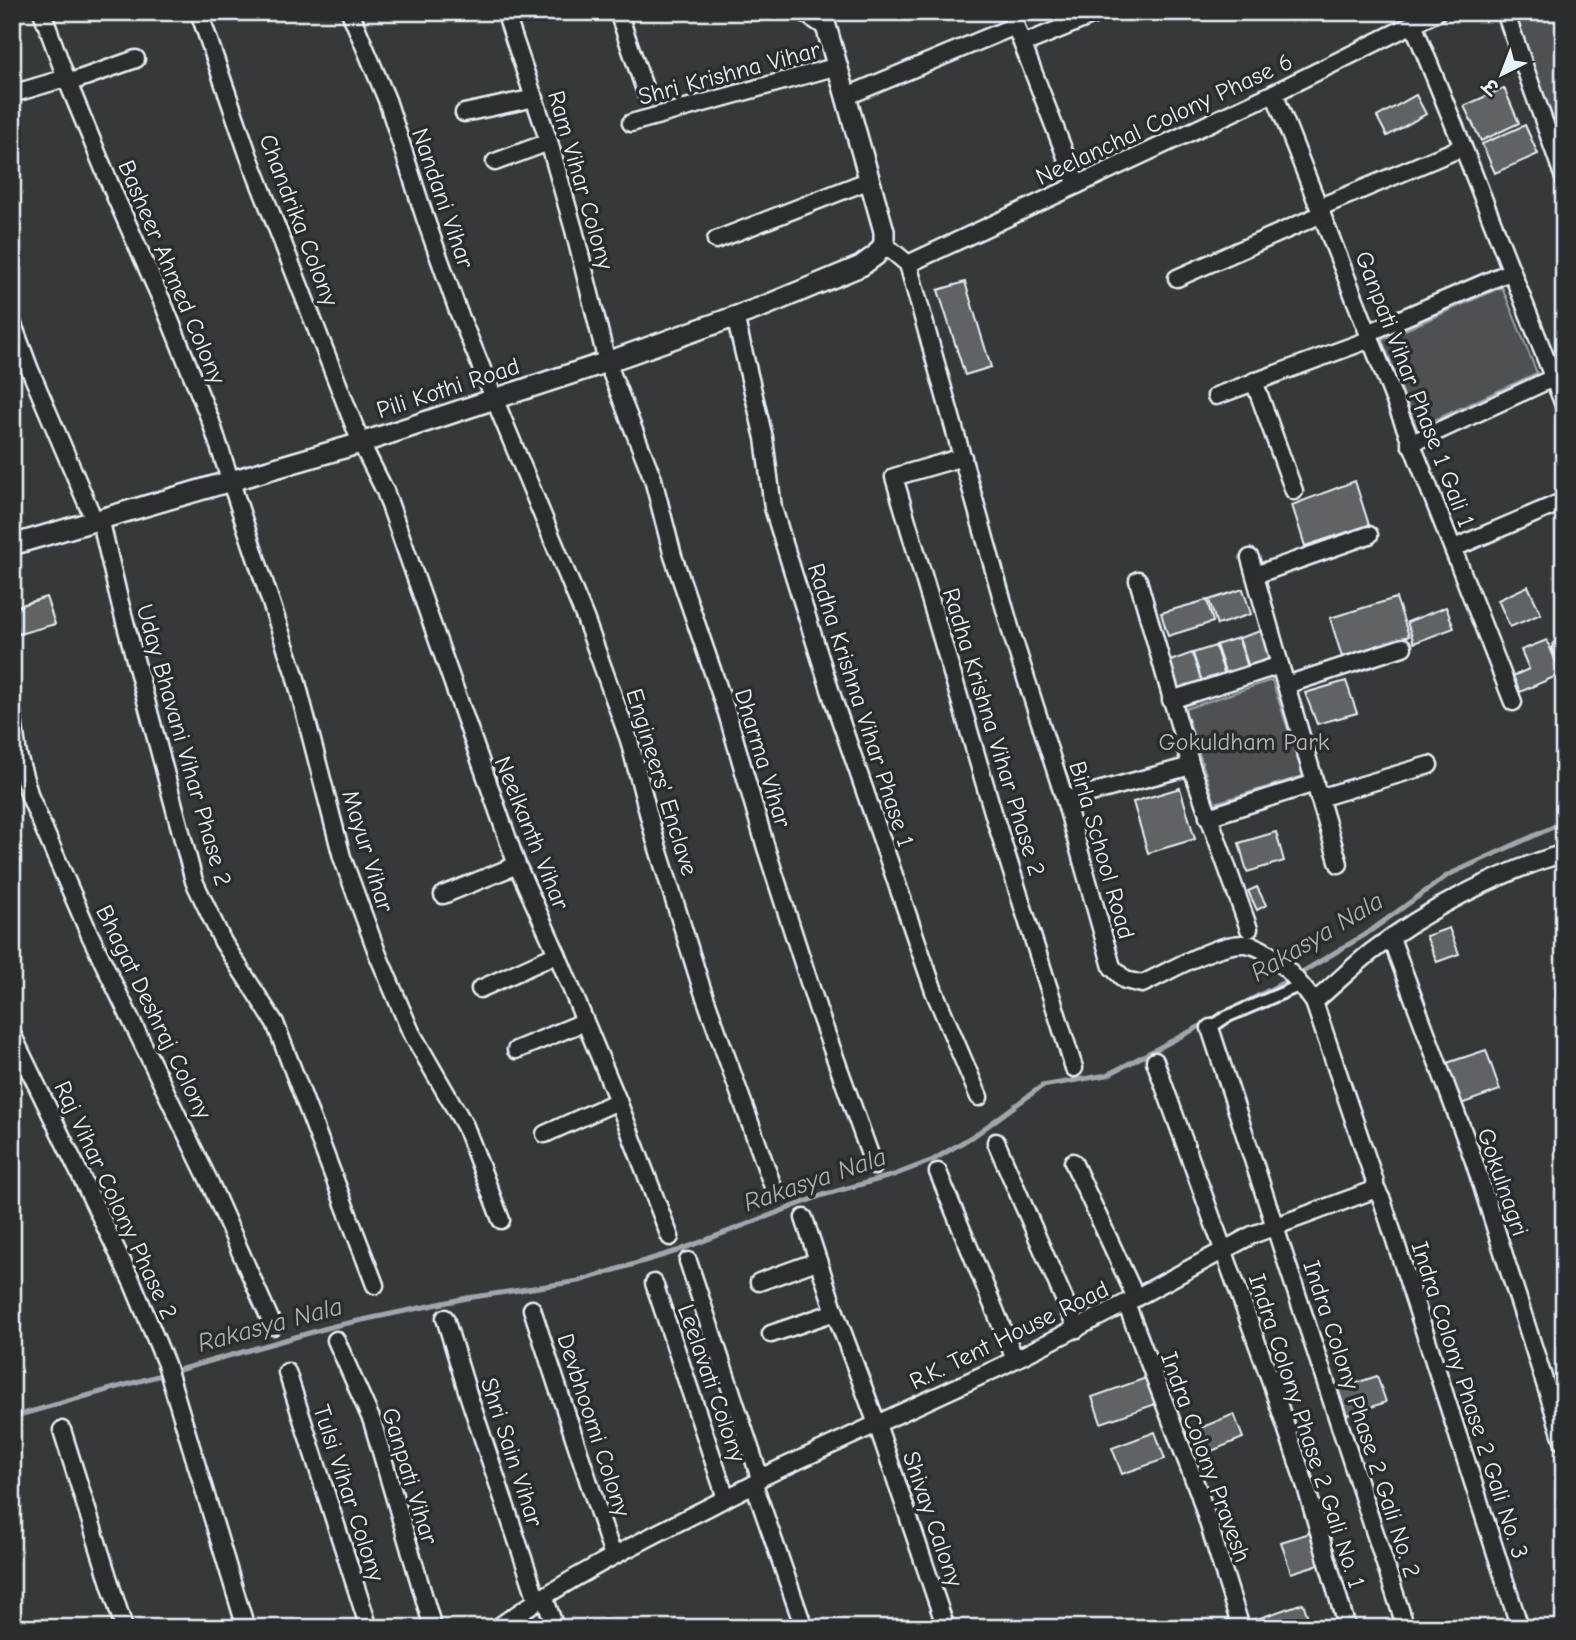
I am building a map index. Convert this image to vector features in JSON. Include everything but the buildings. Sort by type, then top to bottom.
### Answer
[{"type":"street","name":"Basheer Ahmed Colony","points":[[42,12],[67,80],[203,402],[229,481]]},
{"type":"street","name":"Chandrika Colony","points":[[199,12],[248,154],[361,443]]},
{"type":"street","name":"Nandani Vihar","points":[[349,12],[387,100],[458,311],[494,398]]},
{"type":"street","name":"Ram Vihar Colony","points":[[505,12],[549,142],[607,362]]},
{"type":"street","points":[[618,12],[647,96]]},
{"type":"street","points":[[803,12],[825,20],[884,231],[884,244],[908,264]]},
{"type":"street","points":[[1023,44],[1101,12]]},
{"type":"street","name":"Neelanchal Colony Phase 6","points":[[908,264],[1274,93],[1437,12]]},
{"type":"street","points":[[1505,12],[1564,178]]},
{"type":"street","points":[[847,96],[1012,19],[1077,185]]},
{"type":"street","points":[[1413,24],[1564,405]]},
{"type":"street","points":[[12,94],[136,59]]},
{"type":"street","name":"Shri Krishna Vihar","points":[[631,123],[838,66]]},
{"type":"street","name":"Ganpati Vihar Phase 1 Gali 1","points":[[1274,93],[1513,702]]},
{"type":"street","points":[[464,113],[535,98]]},
{"type":"street","points":[[495,162],[549,142]]},
{"type":"street","points":[[1177,278],[1463,147]]},
{"type":"street","points":[[716,240],[870,180]]},
{"type":"street","name":"Pili Kothi Road","points":[[12,545],[361,443],[607,362],[735,316],[861,266],[876,255],[884,244]]},
{"type":"street","name":"Birla School Road","points":[[908,264],[1013,638],[1065,800],[1112,967],[1125,979],[1142,984],[1223,947],[1246,944],[1272,956],[1314,1002]]},
{"type":"street","points":[[1216,396],[1369,336],[1512,271]]},
{"type":"street","name":"Radha Krishna Vihar Phase 1","points":[[735,316],[764,438],[773,508],[804,608],[934,991],[979,1097]]},
{"type":"street","name":"Uday Bhavani Vihar Phase 2","points":[[12,322],[30,370],[97,519],[194,881],[223,942],[275,1023],[375,1285]]},
{"type":"street","name":"Dharma Vihar","points":[[607,362],[653,479],[673,556],[727,712],[766,848],[810,985],[874,1166]]},
{"type":"street","points":[[1410,444],[1553,378]]},
{"type":"street","points":[[1254,381],[1294,491]]},
{"type":"street","name":"Engineers' Enclave","points":[[494,398],[585,618],[629,740],[655,839],[701,986],[772,1184]]},
{"type":"street","name":"Neelkanth Vihar","points":[[361,443],[385,491],[517,865],[618,1101],[670,1237]]},
{"type":"street","name":"Radha Krishna Vihar Phase 2","points":[[963,457],[894,477],[996,822],[1074,1068]]},
{"type":"street","name":"Mayur Vihar","points":[[229,481],[295,675],[342,857],[378,956],[406,1019],[465,1126],[501,1220]]},
{"type":"street","points":[[1454,548],[1564,500]]},
{"type":"street","points":[[1255,575],[1369,534]]},
{"type":"street","points":[[1250,558],[1339,864]]},
{"type":"street","points":[[1138,580],[1191,766],[1248,929]]},
{"type":"street","points":[[1286,685],[1403,647]]},
{"type":"street","points":[[1171,700],[1280,665]]},
{"type":"street","name":"Bhagat Deshraj Colony","points":[[12,712],[18,755],[30,797],[89,933],[210,1183],[273,1326]]},
{"type":"street","points":[[1208,817],[1429,765]]},
{"type":"street","points":[[1065,800],[1191,766]]},
{"type":"street","points":[[1375,1187],[1314,1002],[1391,938],[1487,881],[1564,853]]},
{"type":"street","points":[[443,895],[517,865]]},
{"type":"street","name":"Gokulnagri","points":[[1391,938],[1474,1161],[1564,1443]]},
{"type":"street","points":[[480,989],[557,954]]},
{"type":"street","points":[[1210,1028],[1226,1017],[1300,984]]},
{"type":"street","points":[[516,1050],[584,1022]]},
{"type":"street","name":"Indra Colony Phase 2 Gali No. 2","points":[[1210,1028],[1406,1628]]},
{"type":"street","name":"Raj Vihar Colony Phase 2","points":[[12,1034],[133,1284],[174,1383],[246,1628]]},
{"type":"street","name":"Indra Colony Phase 2 Gali No. 1","points":[[1155,1061],[1306,1486],[1347,1628]]},
{"type":"street","points":[[545,1134],[618,1101]]},
{"type":"street","points":[[996,1142],[1077,1329]]},
{"type":"street","name":"Indra Colony Pravesh","points":[[1073,1162],[1131,1300],[1199,1493],[1241,1628]]},
{"type":"street","points":[[938,1172],[1015,1359]]},
{"type":"street","name":"R.K. Tent House Road","points":[[497,1628],[541,1598],[678,1520],[1077,1329],[1275,1225],[1371,1191],[1375,1187]]},
{"type":"street","name":"Indra Colony Phase 2 Gali No. 3","points":[[1375,1187],[1382,1200],[1520,1628]]},
{"type":"street","name":"Shivay Calony","points":[[804,1218],[946,1628]]},
{"type":"street","points":[[688,1261],[804,1628]]},
{"type":"street","points":[[759,1282],[817,1261]]},
{"type":"street","name":"Leelavati Colony","points":[[654,1283],[726,1498]]},
{"type":"street","name":"Devbhoomi Colony","points":[[532,1309],[613,1556]]},
{"type":"street","points":[[771,1334],[835,1312]]},
{"type":"street","name":"Shri Sain Vihar","points":[[445,1318],[469,1397],[541,1598],[555,1628]]},
{"type":"street","name":"Ganpati Vihar","points":[[336,1340],[372,1421],[433,1628]]},
{"type":"street","name":"Tulsi Vihar Colony","points":[[287,1372],[369,1628]]},
{"type":"street","points":[[62,1430],[124,1628]]},
{"type":"street","points":[[12,1618],[15,1628]]},
{"type":"green space","points":[[1511,12],[1564,12],[1564,117],[1549,122]]},
{"type":"green space","points":[[1502,287],[1537,373],[1417,428],[1382,340]]},
{"type":"green space","name":"Gokuldham Park","points":[[1272,680],[1303,776],[1215,803],[1185,709]]},
{"type":"waterway","points":[[1557,178],[1564,198]]},
{"type":"waterway","name":"Rakasya Nala","points":[[12,1417],[334,1326],[467,1298],[579,1281],[677,1251],[823,1195],[894,1175],[933,1160],[978,1133],[1042,1086],[1107,1075],[1294,977],[1366,934],[1448,875],[1564,822]]}]
